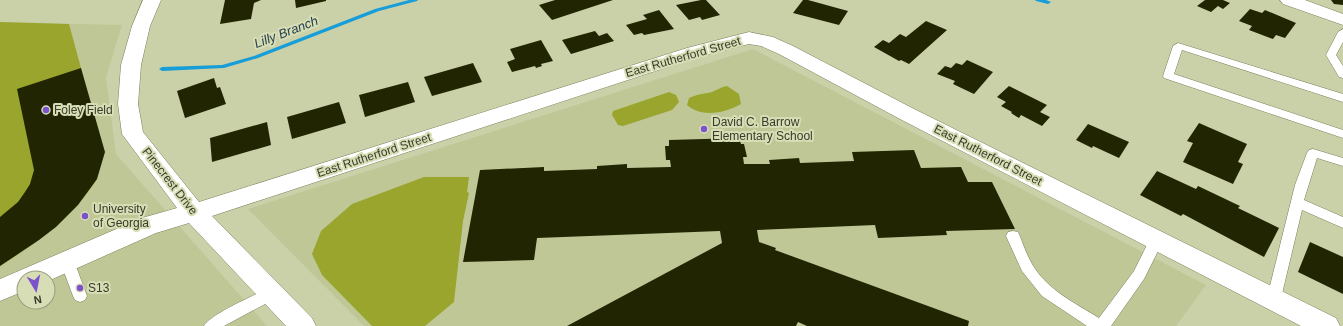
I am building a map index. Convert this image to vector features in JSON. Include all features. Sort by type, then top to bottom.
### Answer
[{"type":"street","name":"Pinecrest Drive","points":[[152,0],[141,26],[131,65],[128,104],[134,134],[194,213],[273,293],[303,326]]},
{"type":"street","points":[[1290,0],[1343,20]]},
{"type":"street","name":"East Rutherford Street","points":[[46,270],[150,225],[194,213],[655,64],[749,38],[766,40],[1156,241],[1274,298],[1327,326]]},
{"type":"street","points":[[0,290],[16,283]]},
{"type":"lane","points":[[1343,32],[1331,55],[1343,75]]},
{"type":"lane","points":[[1343,98],[1178,46],[1168,76],[1343,134]]},
{"type":"lane","points":[[1274,298],[1296,202],[1313,153],[1343,162]]},
{"type":"lane","points":[[1296,202],[1343,223]]},
{"type":"lane","points":[[1013,236],[1025,265],[1033,278],[1045,290],[1101,326],[1130,291],[1151,255],[1156,241]]},
{"type":"lane","points":[[67,261],[80,296]]},
{"type":"lane","points":[[211,326],[273,293]]},
{"type":"shaded area","name":"University of Georgia","points":[[0,22],[122,25],[106,77],[116,154],[267,326],[0,326]]},
{"type":"shaded area","name":"David C. Barrow Elementary School","points":[[753,49],[1206,285],[1176,326],[364,326],[248,209]]},
{"type":"green space","name":"Foley Field","points":[[0,22],[69,24],[81,68],[97,179],[66,217],[41,238],[0,266]]},
{"type":"green space","points":[[727,86],[739,94],[741,104],[728,110],[714,113],[699,112],[687,105],[689,98],[712,92]]},
{"type":"green space","points":[[669,92],[676,95],[679,102],[672,110],[623,126],[618,125],[612,115],[613,111]]},
{"type":"green space","points":[[424,177],[469,177],[467,192],[469,193],[463,221],[454,302],[425,326],[372,326],[322,275],[312,254],[321,231],[352,204]]},
{"type":"building","points":[[225,0],[261,0],[254,3],[251,19],[220,24]]},
{"type":"building","points":[[295,0],[326,0],[326,1],[296,8]]},
{"type":"building","points":[[555,0],[613,0],[552,20],[539,5]]},
{"type":"building","points":[[706,0],[720,15],[702,20],[700,17],[689,20],[676,5]]},
{"type":"building","points":[[803,0],[848,11],[839,25],[793,13]]},
{"type":"building","points":[[1205,0],[1223,0],[1230,3],[1223,9],[1218,6],[1211,12],[1197,6]]},
{"type":"building","points":[[1331,0],[1343,0],[1343,5],[1334,4]]},
{"type":"building","points":[[1250,9],[1262,13],[1265,10],[1296,23],[1285,38],[1276,35],[1273,39],[1249,30],[1252,26],[1239,21]]},
{"type":"building","points":[[659,10],[674,29],[644,35],[642,33],[634,35],[626,25],[647,19],[643,15]]},
{"type":"building","points":[[926,21],[947,30],[909,64],[901,60],[899,61],[874,47],[883,40],[889,43],[900,34],[906,37]]},
{"type":"building","points":[[595,31],[599,36],[607,33],[614,41],[571,54],[562,40]]},
{"type":"building","points":[[541,40],[553,61],[541,64],[542,66],[536,68],[535,66],[512,72],[507,62],[515,59],[510,49]]},
{"type":"building","points":[[967,60],[993,72],[974,94],[953,84],[955,81],[937,74],[945,66],[951,68],[956,63],[962,65]]},
{"type":"building","points":[[473,63],[482,82],[432,96],[424,77]]},
{"type":"building","name":"Foley Field","points":[[81,68],[105,152],[97,179],[78,205],[56,227],[0,266],[0,217],[18,202],[30,184],[34,170],[17,89]]},
{"type":"building","points":[[214,78],[217,88],[220,87],[226,104],[185,118],[177,91]]},
{"type":"building","points":[[408,82],[415,102],[365,117],[359,95]]},
{"type":"building","points":[[1009,86],[1047,105],[1040,112],[1050,117],[1042,126],[1021,115],[1019,118],[1001,106],[1006,102],[997,97]]},
{"type":"building","points":[[339,102],[346,123],[292,139],[287,117]]},
{"type":"building","points":[[267,122],[271,145],[212,162],[210,138]]},
{"type":"building","points":[[1199,123],[1247,144],[1238,162],[1243,164],[1233,184],[1183,162],[1193,143],[1187,141]]},
{"type":"building","points":[[1088,124],[1129,142],[1119,158],[1093,146],[1092,148],[1076,140]]},
{"type":"building","points":[[739,138],[741,144],[744,144],[747,157],[743,157],[744,164],[770,164],[769,160],[799,158],[800,163],[854,161],[852,152],[914,150],[921,168],[961,167],[968,182],[992,182],[1015,229],[946,231],[947,235],[878,238],[875,225],[757,230],[759,242],[776,248],[775,250],[969,321],[968,326],[807,326],[798,322],[796,326],[567,326],[722,243],[720,231],[537,238],[534,260],[463,262],[480,170],[544,167],[544,171],[597,169],[597,166],[627,164],[627,168],[671,167],[670,160],[666,160],[665,146],[669,146],[669,140]]},
{"type":"building","points":[[1157,171],[1196,189],[1198,186],[1240,206],[1238,208],[1279,228],[1264,257],[1183,214],[1181,216],[1140,195]]},
{"type":"building","points":[[1310,242],[1343,257],[1343,294],[1298,272]]},
{"type":"waterway","name":"Lilly Branch","points":[[162,69],[222,67],[256,57],[377,10],[415,0]]},
{"type":"waterway","name":"Lilly Branch","points":[[1038,0],[1048,2]]},
{"type":"place","name":"Foley Field","points":[[46,110]]},
{"type":"place","name":"David C. Barrow Elementary School","points":[[704,129]]},
{"type":"place","name":"University of Georgia","points":[[85,216]]},
{"type":"place","name":"S13","points":[[80,288]]}]
